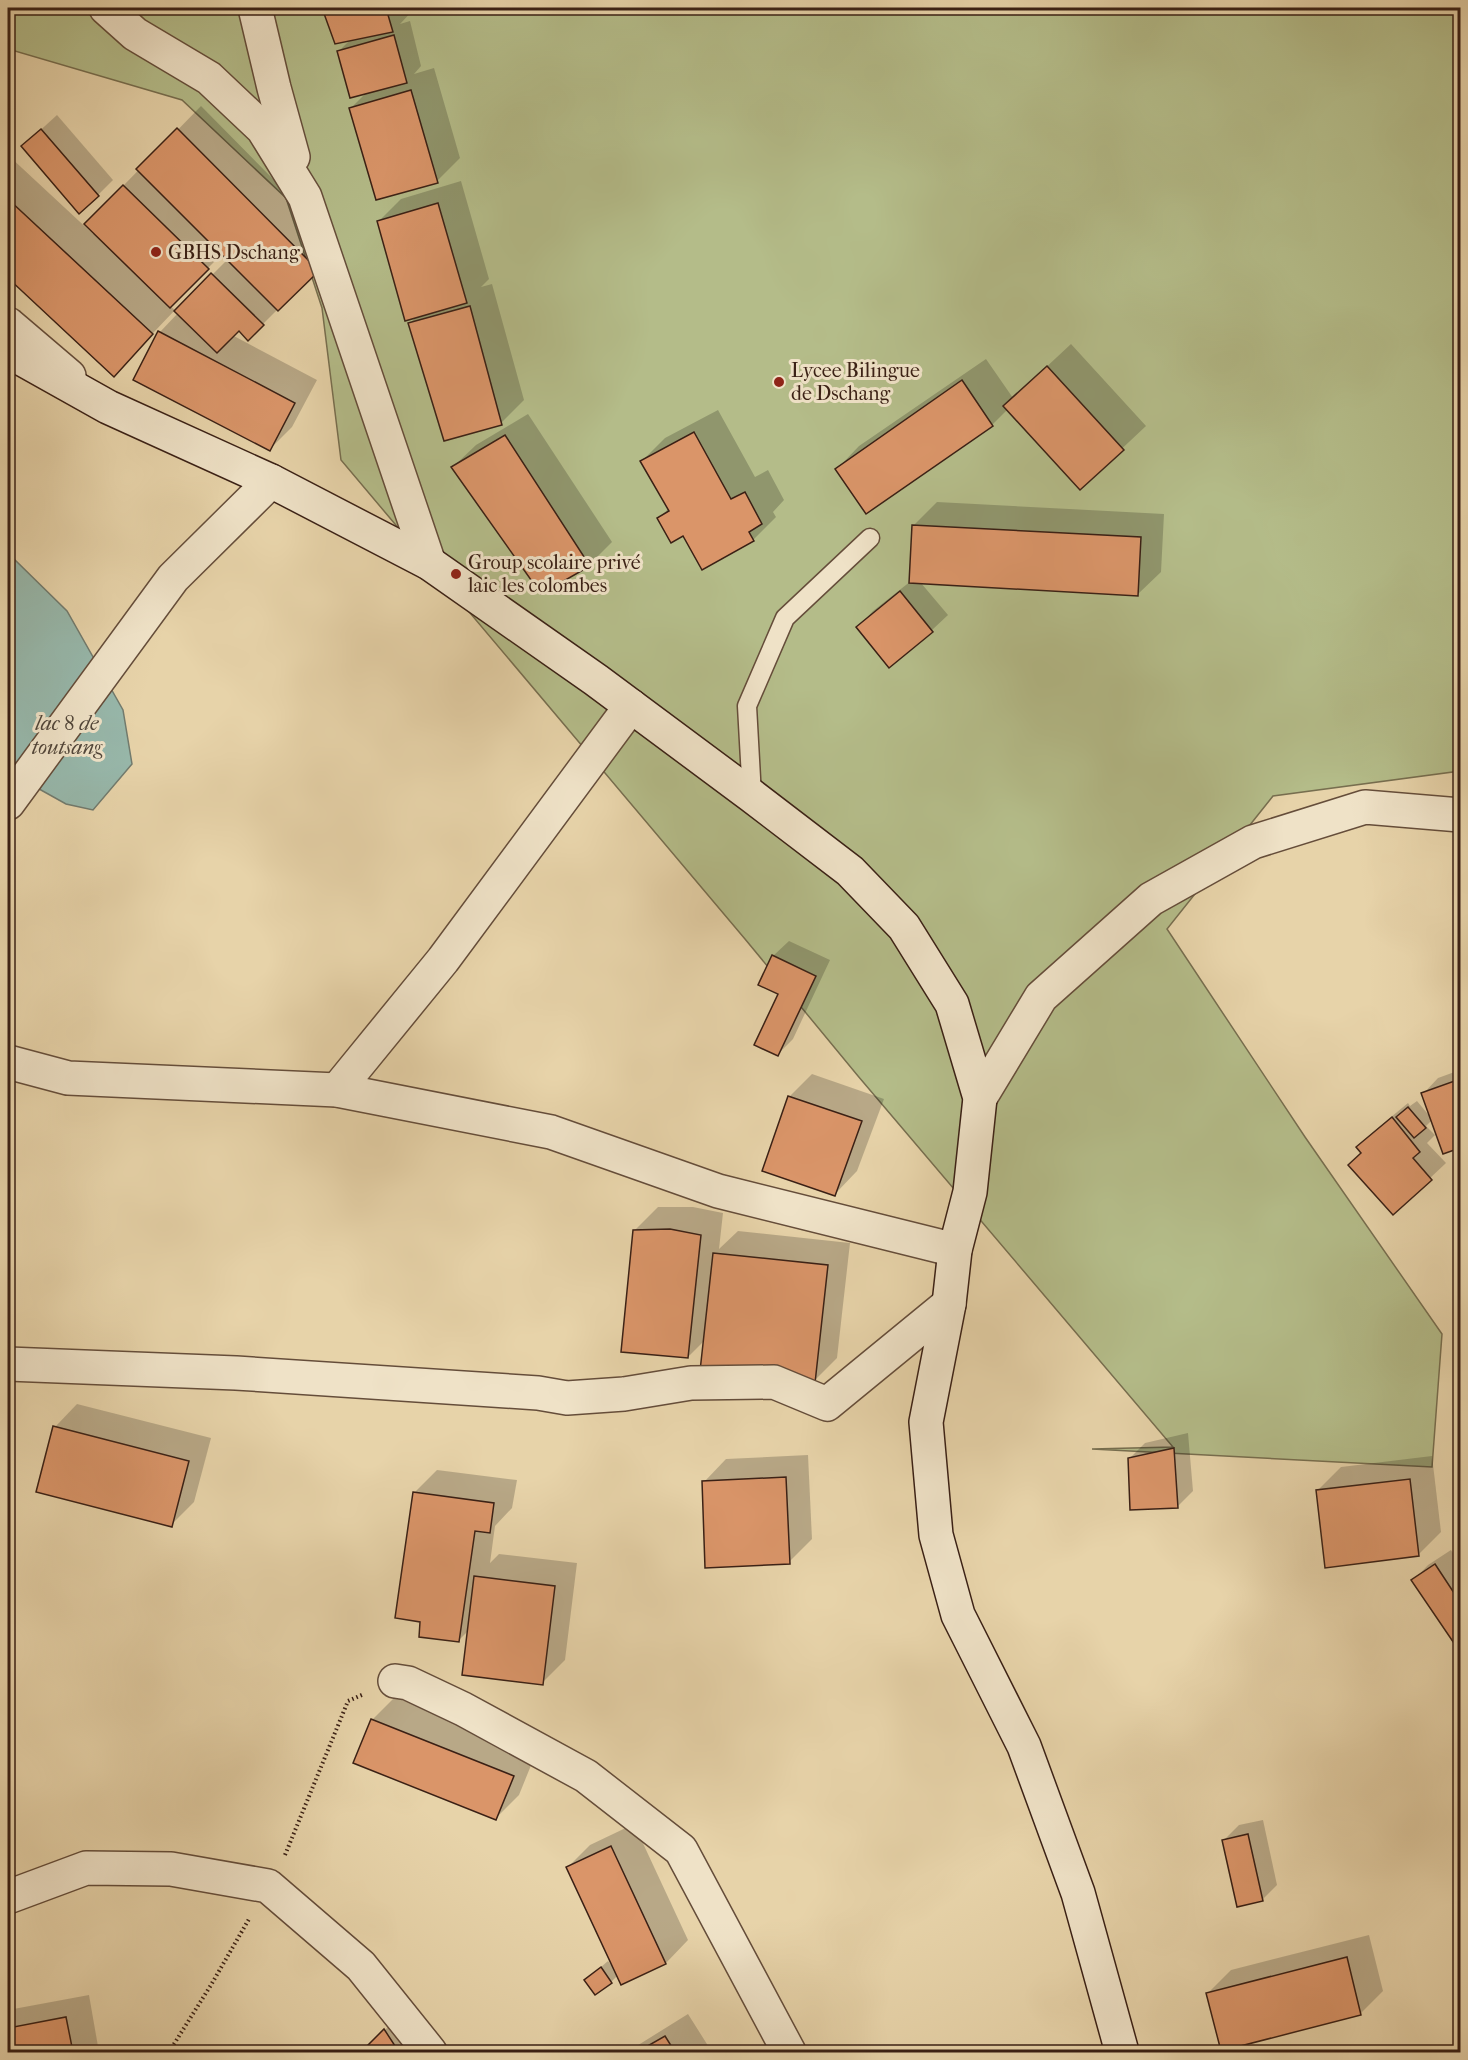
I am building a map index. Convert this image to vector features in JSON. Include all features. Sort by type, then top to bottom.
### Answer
[{"type":"street","points":[[106,8],[135,34],[209,78],[263,129],[304,196]]},
{"type":"street","points":[[255,8],[304,196],[429,563]]},
{"type":"street","points":[[8,324],[108,407]]},
{"type":"street","points":[[8,351],[108,407],[271,481],[429,563],[631,706],[752,796],[850,872],[904,927],[952,1004],[980,1098],[970,1192],[955,1250],[949,1304],[926,1422],[936,1535],[958,1615],[1024,1746],[1078,1893],[1122,2052]]},
{"type":"street","points":[[8,803],[173,578],[271,481]]},
{"type":"street","points":[[337,1090],[442,960],[631,706]]},
{"type":"street","points":[[980,1098],[1041,998],[1151,899],[1252,842],[1365,807],[1461,815]]},
{"type":"street","points":[[8,1062],[68,1078],[337,1090],[551,1132],[718,1191],[955,1250]]},
{"type":"street","points":[[8,1364],[236,1373],[538,1393],[567,1398],[624,1394],[691,1383],[774,1382],[827,1404],[949,1304]]},
{"type":"street","points":[[395,1681],[408,1683],[439,1697],[586,1776],[681,1850],[789,2052]]},
{"type":"street","points":[[8,1897],[86,1868],[171,1869],[268,1886],[361,1966],[430,2052]]},
{"type":"lane","points":[[752,796],[747,706],[785,618],[870,538]]},
{"type":"path","points":[[169,2052],[211,1985],[284,1858],[348,1701],[395,1681]]},
{"type":"path","points":[[133,2052],[144,2048],[153,2052]]},
{"type":"green space","points":[[8,8],[1460,8],[1460,771],[1273,796],[1167,929],[1305,1137],[1442,1334],[1432,1467],[1092,1449],[1173,1447],[341,460],[322,308],[286,198],[182,100],[8,49]]},
{"type":"water","name":"lac 8 de toutsang","points":[[8,559],[15,560],[67,611],[123,710],[132,764],[93,810],[66,804],[8,774]]},
{"type":"building","points":[[322,8],[386,8],[393,32],[335,44]]},
{"type":"building","points":[[394,35],[407,83],[350,98],[337,51]]},
{"type":"building","points":[[411,90],[438,183],[376,200],[349,108]]},
{"type":"building","points":[[177,128],[319,271],[278,311],[136,169]]},
{"type":"building","points":[[41,129],[99,196],[79,214],[21,146]]},
{"type":"building","points":[[123,185],[209,269],[170,308],[84,224]]},
{"type":"building","points":[[8,199],[153,334],[114,377],[8,278]]},
{"type":"building","points":[[438,203],[467,303],[405,321],[377,221]]},
{"type":"building","points":[[211,273],[264,325],[248,341],[239,331],[217,353],[174,311]]},
{"type":"building","points":[[470,306],[502,425],[444,441],[408,323]]},
{"type":"building","points":[[158,331],[295,403],[270,451],[133,380]]},
{"type":"building","points":[[1047,366],[1124,450],[1080,490],[1003,406]]},
{"type":"building","points":[[962,380],[993,426],[866,514],[835,469]]},
{"type":"building","points":[[694,432],[731,499],[745,492],[762,524],[749,532],[754,541],[702,570],[683,536],[671,543],[657,518],[669,511],[640,461]]},
{"type":"building","points":[[505,435],[590,566],[541,594],[451,467]]},
{"type":"building","points":[[912,525],[1141,537],[1138,596],[909,583]]},
{"type":"building","points":[[900,591],[933,632],[889,668],[856,627]]},
{"type":"building","points":[[772,955],[816,976],[778,1056],[754,1045],[778,994],[758,985]]},
{"type":"building","points":[[1460,1079],[1460,1148],[1443,1154],[1421,1093]]},
{"type":"building","points":[[788,1096],[862,1121],[835,1196],[762,1171]]},
{"type":"building","points":[[1408,1107],[1426,1128],[1414,1138],[1396,1117]]},
{"type":"building","points":[[1392,1117],[1420,1152],[1413,1158],[1432,1180],[1393,1215],[1348,1165],[1361,1153],[1356,1147]]},
{"type":"building","points":[[670,1229],[701,1235],[688,1358],[621,1352],[633,1230]]},
{"type":"building","points":[[713,1253],[828,1265],[815,1383],[700,1371]]},
{"type":"building","points":[[53,1426],[189,1461],[172,1527],[36,1492]]},
{"type":"building","points":[[1174,1448],[1178,1508],[1130,1510],[1128,1458]]},
{"type":"building","points":[[786,1477],[790,1564],[705,1568],[702,1481]]},
{"type":"building","points":[[1410,1479],[1419,1556],[1325,1568],[1316,1490]]},
{"type":"building","points":[[413,1492],[494,1503],[490,1533],[475,1531],[459,1642],[419,1637],[420,1622],[395,1618]]},
{"type":"building","points":[[1435,1564],[1460,1602],[1460,1652],[1411,1580]]},
{"type":"building","points":[[474,1576],[555,1586],[543,1685],[462,1675]]},
{"type":"building","points":[[371,1719],[514,1776],[496,1820],[353,1763]]},
{"type":"building","points":[[1248,1834],[1263,1901],[1237,1907],[1222,1840]]},
{"type":"building","points":[[611,1846],[666,1964],[621,1985],[566,1867]]},
{"type":"building","points":[[1347,1957],[1361,2015],[1221,2051],[1206,1993]]},
{"type":"building","points":[[601,1967],[612,1983],[595,1995],[584,1980]]},
{"type":"building","points":[[66,2017],[73,2052],[8,2052],[8,2028]]},
{"type":"building","points":[[384,2029],[399,2052],[361,2052]]},
{"type":"building","points":[[665,2036],[675,2052],[637,2052]]},
{"type":"place","name":"GBHS Dschang","points":[[156,252]]},
{"type":"place","name":"Lycee Bilingue de Dschang","points":[[779,382]]},
{"type":"place","name":"Group scolaire privé laic les colombes","points":[[456,574]]}]
